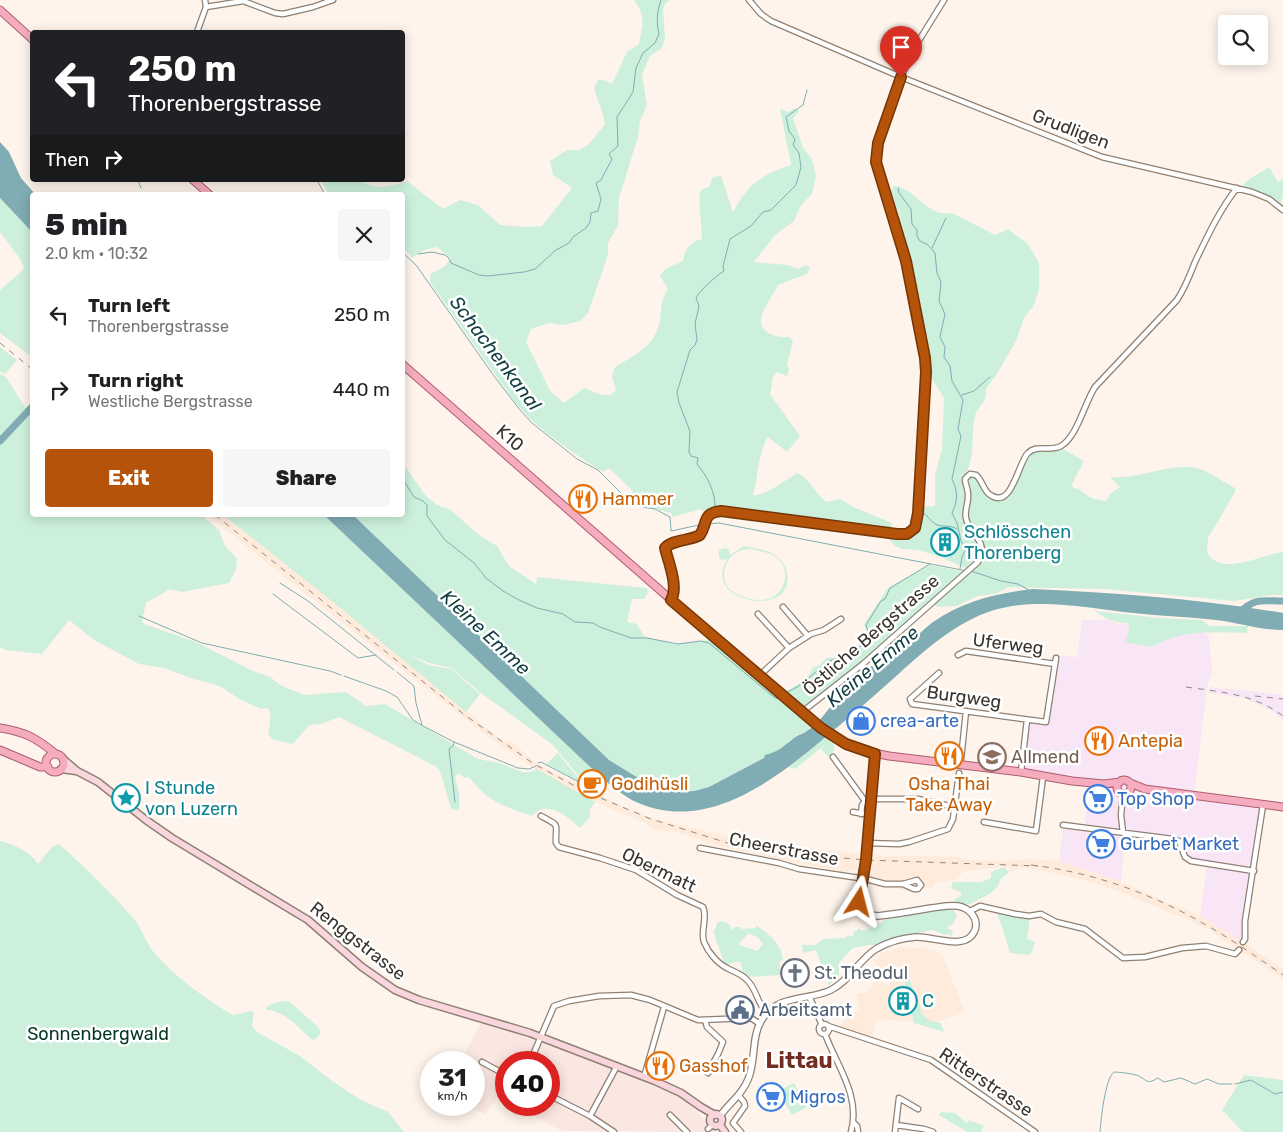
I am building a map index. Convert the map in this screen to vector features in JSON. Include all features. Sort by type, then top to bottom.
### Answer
[{"type":"main road","points":[[0,10],[30,37]]},
{"type":"main road","points":[[195,182],[207,192]]},
{"type":"main road","name":"K10","points":[[405,367],[759,676],[810,720],[834,737],[852,747],[875,754],[1104,784]]},
{"type":"main road","points":[[0,728],[32,736],[63,759],[64,765],[61,769],[54,772],[40,743]]},
{"type":"main road","points":[[0,750],[36,765],[48,762],[56,754]]},
{"type":"main road","name":"Renggstrasse","points":[[63,759],[172,838],[308,920],[362,968],[390,988],[419,1000],[510,1026],[617,1066],[678,1091],[700,1107],[717,1115]]},
{"type":"main road","name":"Renggstrasse","points":[[61,769],[78,771]]},
{"type":"main road","points":[[1104,784],[1124,780],[1145,789],[1283,807]]},
{"type":"main road","points":[[1120,782],[1118,786],[1124,792]]},
{"type":"main road","points":[[1124,792],[1131,788],[1130,783]]},
{"type":"main road","points":[[1104,784],[1124,792],[1145,789]]},
{"type":"main road","name":"Renggstrasse","points":[[700,1107],[710,1125]]},
{"type":"main road","points":[[720,1125],[710,1125],[712,1116],[717,1115],[722,1122],[720,1125],[725,1132]]},
{"type":"street","points":[[197,30],[206,7],[205,0]]},
{"type":"street","points":[[206,7],[243,1],[275,13],[284,14],[333,0]]},
{"type":"street","name":"Grudligen","points":[[749,0],[768,20],[901,77],[1102,157],[1260,194],[1283,210]]},
{"type":"street","points":[[671,600],[674,593],[672,570],[665,548],[668,544],[700,535],[710,514],[721,511],[897,534],[907,534],[915,528],[918,513],[926,372],[925,358],[906,261],[876,162],[878,143],[901,77],[916,47],[944,0]]},
{"type":"street","name":"Östliche Bergstrasse","points":[[802,712],[863,664],[973,567],[981,556],[982,548],[966,517],[968,495],[965,478],[970,474],[976,475],[990,495],[996,497],[1003,496],[1010,491],[1021,463],[1028,452],[1037,448],[1057,448],[1067,442],[1095,386],[1177,300],[1183,291],[1206,238],[1237,188]]},
{"type":"street","points":[[783,607],[808,636]]},
{"type":"street","points":[[758,614],[789,648]]},
{"type":"street","points":[[759,676],[789,648],[841,619]]},
{"type":"street","name":"Uferweg","points":[[958,655],[966,651],[1055,664]]},
{"type":"street","points":[[1021,772],[1027,720],[1046,722],[1056,658]]},
{"type":"street","name":"Burgweg","points":[[939,673],[910,699],[910,702],[1027,720]]},
{"type":"street","points":[[961,760],[966,711]]},
{"type":"street","name":"Cheerstrasse","points":[[875,754],[867,843],[859,902],[864,910],[872,916],[950,906],[962,907],[970,911]]},
{"type":"street","points":[[833,757],[865,801],[862,805],[861,814]]},
{"type":"street","points":[[867,843],[906,842],[948,829],[954,819],[959,773]]},
{"type":"street","points":[[984,822],[1036,831],[1043,777]]},
{"type":"street","points":[[1123,833],[1121,815],[1124,792]]},
{"type":"street","points":[[871,798],[918,799],[954,807]]},
{"type":"street","points":[[1243,942],[1245,939],[1245,921],[1263,805]]},
{"type":"street","points":[[853,812],[870,815]]},
{"type":"street","name":"Obermatt","points":[[541,816],[557,827],[556,843],[559,847],[636,870],[677,895],[700,905],[704,910],[704,938],[709,951],[725,968],[749,981],[762,1008],[767,1013]]},
{"type":"street","points":[[1063,825],[1177,840],[1184,857],[1191,861],[1254,871]]},
{"type":"street","name":"Cheerstrasse","points":[[700,848],[779,863],[799,869],[863,878],[885,884],[903,884]]},
{"type":"street","points":[[717,1115],[739,1096],[745,1088],[750,1075],[760,1024],[767,1013],[784,1002],[825,992],[836,987],[870,954],[894,941],[922,937],[955,942],[966,940],[972,936],[975,928],[974,918],[970,911],[980,906],[1029,916],[1041,914],[1056,922],[1085,929],[1123,958],[1145,958],[1182,948],[1206,946],[1235,954],[1238,950]]},
{"type":"street","points":[[535,1051],[551,1010],[555,1005],[599,996],[631,995],[646,998],[698,1020],[751,1018],[760,1024]]},
{"type":"street","points":[[809,996],[822,1024],[820,1032],[829,1030],[853,1098],[854,1123],[851,1132]]},
{"type":"street","points":[[644,1077],[664,1007]]},
{"type":"street","points":[[705,1020],[707,1027],[722,1042],[708,1073]]},
{"type":"street","name":"Ritterstrasse","points":[[822,1024],[829,1030],[931,1060],[1036,1132]]},
{"type":"street","points":[[590,1116],[617,1066]]},
{"type":"street","points":[[739,1096],[745,1106],[733,1123],[741,1132]]},
{"type":"street","points":[[895,1132],[899,1098],[918,1109]]},
{"type":"street","points":[[560,1101],[590,1116],[614,1132]]},
{"type":"street","points":[[670,1114],[686,1132]]},
{"type":"street","points":[[854,1123],[857,1126],[858,1132]]},
{"type":"street","points":[[896,1125],[933,1132]]},
{"type":"shaded area","points":[[210,517],[226,517],[504,742],[510,741],[534,761],[549,770],[620,805],[651,818],[738,839],[864,855],[957,857],[968,860],[1005,861],[1051,860],[1072,865],[1121,882],[1200,916],[1283,969],[1283,979],[1209,930],[1191,921],[1115,890],[1080,879],[1022,868],[1009,872],[1009,867],[1002,867],[963,871],[958,879],[934,883],[932,888],[909,891],[865,881],[866,872],[850,870],[844,872],[793,862],[720,846],[675,832],[653,829],[643,822],[595,802],[532,767],[487,736]]},
{"type":"shaded area","points":[[1082,620],[1108,620],[1118,624],[1129,623],[1128,633],[1152,647],[1164,639],[1205,631],[1209,638],[1212,672],[1207,687],[1194,796],[1263,805],[1243,942],[1200,916],[1207,866],[1182,861],[1176,843],[1125,836],[1121,882],[1059,862],[1064,823],[1085,825],[1089,785],[1018,770],[1024,722],[1044,719],[1053,655],[1077,657]]},
{"type":"shaded area","points":[[1210,687],[1283,695],[1283,720],[1271,710],[1245,698],[1209,693]]},
{"type":"shaded area","points":[[902,947],[923,948],[938,952],[944,959],[965,1012],[926,1026],[913,1022],[877,1019],[871,1037],[840,1026],[850,1014],[859,1010],[857,993],[866,993],[877,978],[888,986],[894,978],[873,962],[881,953]]},
{"type":"shaded area","points":[[482,1022],[545,1043],[663,1087],[681,1097],[716,1132],[562,1131],[533,1116],[560,1116],[560,1051],[495,1051],[495,1101],[485,1114],[485,1051],[466,1051]]},
{"type":"green space","points":[[634,0],[670,0],[666,3],[663,10],[665,39],[662,48],[650,56],[642,74],[647,105],[640,121],[638,137],[619,198],[618,225],[608,243],[608,255],[588,313],[580,321],[564,325],[549,323],[531,329],[526,342],[550,391],[564,403],[584,388],[602,395],[611,395],[616,390],[612,377],[614,368],[643,349],[654,337],[658,329],[662,301],[668,289],[660,276],[665,269],[683,261],[689,247],[694,242],[702,239],[699,195],[702,189],[709,187],[713,177],[721,176],[733,212],[744,194],[756,182],[771,173],[791,165],[780,109],[789,112],[794,108],[799,111],[793,118],[803,148],[812,159],[816,176],[812,194],[801,205],[794,221],[775,235],[754,262],[788,265],[798,269],[806,265],[810,268],[807,274],[778,285],[764,308],[761,321],[762,326],[769,333],[789,337],[793,341],[787,364],[789,369],[787,376],[776,372],[773,377],[770,394],[800,436],[787,452],[768,437],[760,458],[753,495],[769,490],[797,473],[826,502],[841,499],[853,507],[892,523],[891,530],[893,532],[719,510],[707,513],[700,509],[673,517],[671,513],[644,506],[629,496],[633,491],[609,468],[603,472],[567,448],[544,431],[514,401],[430,282],[430,274],[444,267],[451,258],[437,247],[424,250],[412,258],[405,250],[405,192],[327,192],[322,182],[364,182],[371,186],[390,186],[407,181],[443,209],[460,200],[478,205],[500,225],[542,226],[572,188],[553,175],[550,161],[567,150],[579,150],[589,144],[605,124],[594,88],[598,80],[612,84],[627,52],[639,44],[642,31],[640,11]]},
{"type":"green space","points":[[1269,167],[1278,182],[1283,179],[1283,197],[1281,201],[1283,208],[1268,197],[1242,186]]},
{"type":"green space","points":[[894,186],[909,192],[935,211],[952,213],[995,235],[1008,229],[1028,244],[1039,263],[1039,290],[1033,307],[1025,316],[1016,341],[986,389],[985,399],[975,417],[972,456],[963,478],[967,492],[964,516],[980,545],[979,559],[968,569],[938,556],[918,550],[902,549],[894,545],[885,535],[909,535],[915,529],[919,514],[924,518],[919,509],[935,506],[935,475],[942,449],[944,398],[927,371],[897,230],[898,210],[894,209],[889,193]]},
{"type":"green space","points":[[0,198],[30,230],[30,356],[0,333],[0,290],[24,268],[21,260],[0,232]]},
{"type":"green space","points":[[0,347],[17,360],[5,374],[0,371]]},
{"type":"green space","points":[[0,374],[6,377],[30,415],[30,517],[203,517],[219,530],[225,546],[237,559],[236,570],[229,583],[182,592],[170,589],[146,603],[142,621],[144,624],[196,642],[253,671],[270,677],[282,686],[305,695],[346,692],[366,706],[385,704],[478,759],[499,763],[522,772],[530,772],[537,769],[595,802],[590,809],[590,817],[580,828],[563,814],[550,809],[538,811],[532,816],[497,802],[483,792],[469,777],[465,778],[459,774],[455,776],[459,793],[459,810],[451,809],[441,774],[437,767],[339,717],[321,724],[309,725],[293,744],[274,740],[268,734],[270,718],[268,708],[261,709],[239,699],[220,686],[164,668],[139,664],[94,640],[69,620],[42,654],[5,650],[0,647]]},
{"type":"green space","points":[[1062,448],[1084,461],[1071,486],[1097,499],[1106,501],[1111,493],[1120,487],[1110,477],[1133,476],[1178,467],[1200,469],[1235,488],[1235,492],[1208,538],[1207,552],[1213,560],[1231,564],[1283,552],[1283,595],[1234,601],[1104,589],[1009,587],[995,594],[977,596],[957,606],[937,607],[933,603],[978,566],[983,558],[984,544],[968,521],[967,478],[972,476],[977,478],[986,492],[1002,498],[1021,472],[1022,466],[1031,452]]},
{"type":"green space","points":[[405,466],[425,495],[437,505],[451,510],[479,535],[497,546],[509,566],[536,584],[537,577],[646,588],[649,591],[644,599],[632,599],[627,622],[637,624],[644,636],[674,644],[712,640],[811,727],[773,754],[766,755],[764,758],[709,787],[694,791],[676,792],[648,784],[609,760],[355,517],[405,517]]},
{"type":"green space","points":[[226,517],[326,517],[605,781],[590,780],[586,785],[553,745],[481,693],[451,668],[429,663],[410,655],[428,665],[451,669],[480,694],[466,712],[333,602]]},
{"type":"green space","points":[[744,546],[769,552],[779,558],[786,569],[787,585],[780,595],[767,600],[752,600],[738,596],[727,587],[722,575],[727,559],[722,560],[719,557],[719,550],[726,548],[729,550],[730,555]]},
{"type":"green space","points":[[930,565],[965,572],[862,663],[804,708],[787,693],[788,690],[806,679],[813,667],[820,665],[826,658],[841,657],[864,638],[867,633],[864,624],[888,588]]},
{"type":"green space","points":[[1095,611],[1159,618],[1202,620],[1210,626],[1248,626],[1247,633],[1210,632],[1186,634],[1163,641],[1152,647],[1125,642],[1129,623],[1111,620]]},
{"type":"green space","points":[[825,737],[831,741],[829,742],[834,743],[834,750],[830,758],[821,749],[826,744],[795,769],[789,767]]},
{"type":"green space","points":[[558,753],[582,783],[546,764]]},
{"type":"green space","name":"Sonnenbergwald","points":[[0,841],[22,849],[38,864],[52,847],[59,844],[117,900],[135,920],[147,943],[160,960],[179,977],[229,1013],[234,1015],[251,1011],[254,1013],[252,1026],[257,1032],[300,1056],[332,1081],[361,1100],[388,1112],[404,1132],[0,1132]]},
{"type":"green space","points":[[1004,867],[1009,872],[1000,880],[998,886],[991,893],[968,905],[954,900],[962,895],[951,888],[953,882],[981,882],[991,878],[991,872]]},
{"type":"green space","points":[[953,909],[957,915],[953,924],[946,928],[953,931],[952,936],[933,930],[887,940],[878,945],[853,948],[839,963],[839,975],[829,985],[816,950],[803,953],[802,945],[815,945],[824,939],[845,938],[849,935],[852,937],[859,928],[862,931],[883,922],[883,920]]},
{"type":"green space","points":[[996,912],[1030,917],[1027,939],[1035,942],[1032,952],[1028,955],[1010,953]]},
{"type":"green space","points":[[720,921],[728,923],[733,931],[734,927],[742,929],[755,928],[757,926],[766,933],[778,945],[782,954],[783,960],[780,961],[780,975],[748,977],[744,975],[740,961],[725,965],[713,931]],"holes":[[[749,933],[758,938],[763,944],[757,951],[739,943]]]},
{"type":"green space","points":[[909,978],[923,1015],[930,1021],[941,1023],[944,1032],[914,1023],[905,979]]},
{"type":"green space","points":[[282,1001],[290,1002],[318,1027],[321,1033],[317,1038],[312,1040],[285,1016],[266,1010],[266,1007]]},
{"type":"green space","points":[[1244,1075],[1283,1080],[1283,1132],[1243,1132],[1222,1110]]},
{"type":"green space","points":[[794,1083],[807,1107],[792,1115],[778,1091]]},
{"type":"green space","points":[[941,1112],[955,1113],[967,1123],[969,1120],[984,1126],[981,1132],[967,1132],[939,1115]]},
{"type":"water","points":[[0,142],[9,152],[21,178],[33,192],[30,192],[30,230],[0,198]]},
{"type":"water","name":"Kleine Emme","points":[[326,517],[355,517],[609,760],[648,784],[676,792],[694,791],[709,787],[781,748],[813,726],[843,691],[862,673],[944,615],[981,599],[1033,589],[1190,600],[1283,613],[1283,630],[1266,629],[1216,620],[1133,613],[1081,606],[1028,604],[994,610],[966,622],[941,638],[782,772],[736,798],[712,807],[687,811],[662,810],[632,800],[605,781]]},
{"type":"waterway","points":[[418,254],[432,252],[445,255],[451,263],[479,275],[488,276],[524,272],[535,269],[556,250],[569,243],[573,237],[586,228],[590,222],[591,213],[598,211],[601,199],[596,183],[601,180],[612,159],[609,154],[618,146],[617,117],[633,92],[636,68],[643,53],[655,43],[659,34],[657,17],[661,0]]},
{"type":"waterway","points":[[715,509],[712,490],[697,464],[698,458],[691,456],[689,452],[690,431],[679,403],[677,392],[690,350],[697,340],[695,324],[699,306],[696,298],[709,283],[724,271],[723,266],[730,239],[751,226],[763,212],[771,210],[796,185],[801,167],[799,153],[793,145],[795,139],[789,131],[786,117],[803,105],[807,90]]},
{"type":"waterway","points":[[139,182],[141,188]]},
{"type":"waterway","name":"Schachenkanal","points":[[318,182],[323,192]]},
{"type":"waterway","points":[[898,188],[899,193],[911,209],[912,224],[917,230],[917,236],[920,241],[928,245],[935,253],[937,273],[941,282],[939,301],[945,314],[940,337],[945,347],[944,357],[950,366],[952,381],[963,400],[958,429],[961,436],[952,479],[956,496],[952,513],[957,523],[961,541],[966,549],[962,557],[960,569]]},
{"type":"waterway","points":[[932,248],[946,218]]},
{"type":"waterway","name":"Schachenkanal","points":[[405,255],[416,265],[494,376],[532,423],[577,459],[598,470],[623,495],[642,507],[655,509],[670,517],[671,531],[704,524]]},
{"type":"waterway","points":[[962,395],[974,391],[990,377]]},
{"type":"waterway","points":[[0,441],[30,409]]},
{"type":"waterway","points":[[405,483],[414,497],[427,505],[427,516],[445,540],[474,563],[486,578],[503,591],[537,608],[563,614],[575,622],[593,623],[631,638],[647,638],[678,644],[701,641],[709,643],[770,694],[777,699],[779,698]]},
{"type":"waterway","points":[[922,511],[937,525],[957,529]]},
{"type":"waterway","points":[[708,524],[719,523],[967,571]]},
{"type":"waterway","points":[[869,634],[866,625],[881,601],[885,599],[890,588],[930,564]]},
{"type":"waterway","points":[[971,571],[1001,581],[1018,584],[1029,590]]},
{"type":"waterway","points":[[280,583],[308,601],[394,670]]},
{"type":"waterway","points":[[273,594],[358,658],[376,655]]},
{"type":"waterway","points":[[1239,613],[1254,602],[1283,601]]},
{"type":"waterway","points":[[139,616],[202,643],[341,675]]},
{"type":"waterway","points":[[786,693],[799,686],[829,661],[841,657],[849,650],[860,647],[868,636]]},
{"type":"waterway","points":[[397,672],[414,686],[422,725]]},
{"type":"waterway","points":[[344,676],[386,691],[397,697],[413,720],[454,742],[518,768],[529,769],[536,766]]},
{"type":"waterway","points":[[454,742],[453,746],[449,749],[455,802]]},
{"type":"waterway","points":[[538,763],[541,762],[579,782],[600,776]]},
{"type":"waterway","points":[[1100,1132],[1102,1109],[1108,1082],[1114,1072],[1137,1075],[1148,1082],[1158,1078],[1164,1082],[1181,1078],[1195,1084],[1207,1079],[1219,1084],[1232,1084]]},
{"type":"waterway","points":[[1235,1084],[1251,1080],[1275,1094],[1283,1092]]},
{"type":"railway","points":[[0,343],[30,367]]},
{"type":"railway","points":[[217,517],[466,716],[534,764],[586,792],[651,819],[734,845],[775,852],[866,860],[1038,866]]},
{"type":"railway","points":[[1186,687],[1249,698],[1283,716]]},
{"type":"railway","points":[[1255,696],[1283,699]]},
{"type":"railway","points":[[1031,865],[1077,873],[1143,894],[1186,914],[1216,931],[1283,975]]},
{"type":"place","name":"Hammer","points":[[583,499]]},
{"type":"place","name":"Schlösschen Thorenberg","points":[[945,542]]},
{"type":"place","name":"crea-arte","points":[[861,721]]},
{"type":"place","name":"Antepia","points":[[1099,741]]},
{"type":"place","name":"Osha Thai Take Away","points":[[949,756]]},
{"type":"place","name":"Allmend","points":[[992,757]]},
{"type":"place","name":"Godihüsli","points":[[592,784]]},
{"type":"place","name":"I Stunde von Luzern","points":[[126,798]]},
{"type":"place","name":"Top Shop","points":[[1098,799]]},
{"type":"place","name":"Gurbet Market","points":[[1101,844]]},
{"type":"place","name":"St. Theodul","points":[[795,973]]},
{"type":"place","name":"C","points":[[903,1001]]},
{"type":"place","name":"Arbeitsamt","points":[[740,1010]]},
{"type":"place","name":"Gasshof","points":[[660,1066]]},
{"type":"place","name":"Migros","points":[[771,1097]]},
{"type":"district","name":"Littau","points":[[799,1060]]},
{"type":"route","points":[[859,902],[866,860],[875,754],[852,747],[821,728],[671,600],[674,593],[672,570],[665,548],[668,544],[697,537],[700,535],[707,517],[712,513],[721,511],[897,534],[907,534],[915,528],[918,513],[926,372],[925,358],[906,261],[876,162],[878,143],[901,77]]}]
